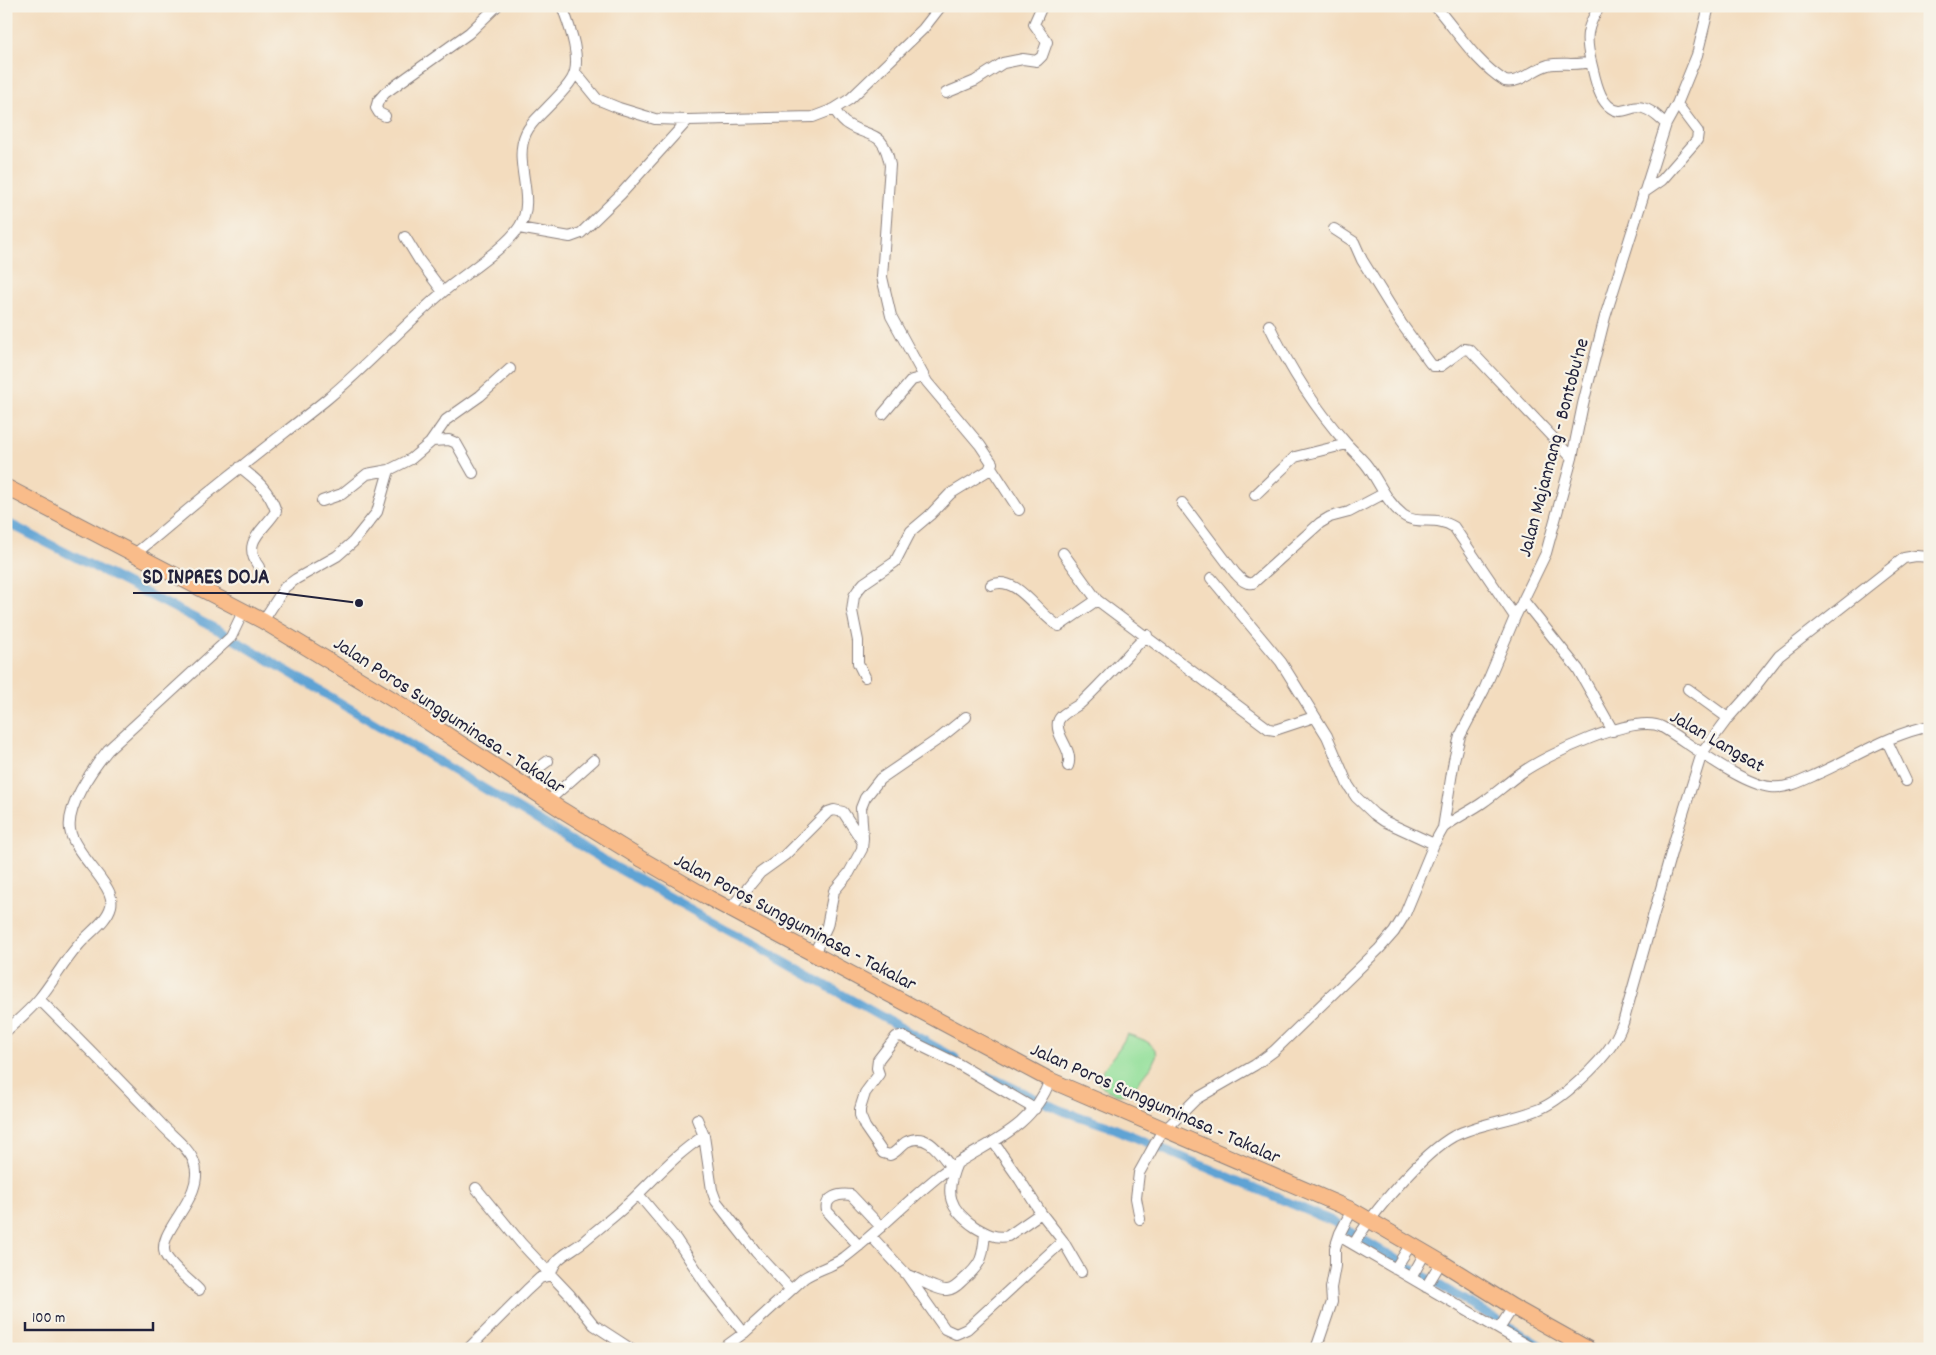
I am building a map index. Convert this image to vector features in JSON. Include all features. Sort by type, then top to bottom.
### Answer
[{"type":"highway","name":"Jalan Poros Sungguminasa - Takalar","points":[[6,487],[136,554],[242,615],[263,621],[361,679],[542,797],[643,860],[1049,1084],[1350,1214],[1408,1249],[1439,1265],[1511,1310],[1588,1349]]},
{"type":"street","points":[[385,116],[379,113],[376,108],[378,101],[385,93],[469,33],[497,6]]},
{"type":"street","points":[[136,554],[240,467],[328,398],[443,292],[508,240],[519,228],[525,212],[525,189],[521,164],[522,146],[526,134],[531,125],[562,92],[575,72],[574,51],[562,6]]},
{"type":"street","points":[[575,72],[597,99],[655,119],[813,117],[834,109],[850,99],[923,29],[941,6]]},
{"type":"street","points":[[946,93],[962,87],[1003,63],[1022,60],[1037,61],[1042,56],[1047,42],[1034,24],[1042,6]]},
{"type":"street","points":[[1435,6],[1457,35],[1505,81],[1516,81],[1549,65],[1580,65],[1591,62]]},
{"type":"street","points":[[1600,6],[1589,22],[1587,33],[1587,49],[1598,89],[1609,106],[1619,111],[1639,107],[1645,108],[1666,124]]},
{"type":"street","name":"Jalan Majannang - Bontobu'ne","points":[[1140,1219],[1136,1189],[1139,1173],[1150,1151],[1163,1132],[1196,1098],[1265,1059],[1379,949],[1394,932],[1405,914],[1434,844],[1443,828],[1454,760],[1460,736],[1484,690],[1515,617],[1546,553],[1572,458],[1582,404],[1605,317],[1666,124],[1677,104],[1697,55],[1708,6]]},
{"type":"street","points":[[1643,193],[1662,180],[1697,140],[1698,132],[1677,104]]},
{"type":"street","points":[[834,109],[848,125],[878,138],[888,154],[890,165],[882,278],[892,316],[924,377],[960,424],[980,445],[990,459],[991,467],[1019,510]]},
{"type":"street","points":[[519,228],[570,237],[581,233],[615,200],[688,120]]},
{"type":"street","points":[[1334,229],[1354,242],[1362,260],[1401,323],[1433,366],[1441,366],[1464,349],[1470,350],[1572,458]]},
{"type":"street","points":[[405,237],[419,260],[443,292]]},
{"type":"street","points":[[1269,325],[1294,372],[1314,402],[1347,444],[1367,465],[1383,494],[1405,516],[1414,520],[1440,520],[1454,527],[1515,617]]},
{"type":"street","points":[[322,501],[342,494],[367,474],[389,470],[411,459],[432,441],[446,420],[480,396],[510,369]]},
{"type":"street","points":[[883,414],[912,380],[924,377]]},
{"type":"street","points":[[432,441],[454,441],[473,474]]},
{"type":"street","points":[[1255,495],[1295,457],[1347,444]]},
{"type":"street","points":[[240,467],[258,480],[267,490],[276,511],[255,538],[252,551],[259,567]]},
{"type":"street","points":[[865,678],[858,663],[858,641],[852,611],[854,596],[864,583],[895,562],[911,531],[950,494],[986,473],[991,467]]},
{"type":"street","points":[[263,621],[285,587],[337,556],[353,542],[377,512],[389,470]]},
{"type":"street","points":[[1182,503],[1235,572],[1242,580],[1249,584],[1253,583],[1325,519],[1349,512],[1383,494]]},
{"type":"street","points":[[1063,553],[1097,600],[1147,635],[1270,728],[1276,730],[1314,717]]},
{"type":"street","points":[[1355,1242],[1367,1224],[1413,1171],[1445,1141],[1460,1133],[1536,1111],[1553,1103],[1604,1055],[1614,1042],[1623,1023],[1675,839],[1702,753],[1779,656],[1904,558],[1916,556],[1930,558]]},
{"type":"street","points":[[1211,578],[1281,662],[1327,736],[1348,784],[1356,797],[1384,821],[1434,844]]},
{"type":"street","points":[[990,585],[1000,582],[1010,585],[1030,599],[1059,626],[1097,600]]},
{"type":"street","points":[[1523,600],[1578,669],[1614,731]]},
{"type":"street","points":[[6,1031],[39,999],[76,948],[106,917],[111,906],[111,896],[106,885],[71,835],[69,821],[75,802],[108,750],[231,637],[242,615]]},
{"type":"street","points":[[1068,766],[1070,756],[1060,734],[1058,722],[1060,718],[1080,704],[1147,635]]},
{"type":"street","points":[[1688,689],[1728,718]]},
{"type":"street","points":[[814,954],[827,926],[834,891],[858,857],[863,843],[861,808],[871,789],[880,779],[940,738],[966,717]]},
{"type":"street","name":"Jalan Langsat","points":[[1443,828],[1490,798],[1521,773],[1540,761],[1591,738],[1630,726],[1656,724],[1736,774],[1772,788],[1802,781],[1902,734],[1930,726]]},
{"type":"street","points":[[1887,741],[1906,781]]},
{"type":"street","points":[[548,761],[537,769],[536,777],[542,797],[594,760]]},
{"type":"street","points":[[730,909],[760,873],[785,854],[828,812],[834,810],[843,812],[863,843]]},
{"type":"street","points":[[39,999],[155,1117],[193,1160],[196,1174],[192,1192],[186,1206],[169,1231],[164,1250],[173,1264],[199,1290]]},
{"type":"street","points":[[954,1165],[934,1145],[919,1139],[906,1143],[890,1155],[883,1153],[865,1127],[860,1115],[862,1099],[878,1076],[878,1060],[896,1037],[901,1036],[960,1065],[1036,1107]]},
{"type":"street","points":[[722,1349],[744,1333],[815,1271],[838,1262],[859,1246],[954,1165],[1007,1134],[1036,1107],[1049,1084]]},
{"type":"street","points":[[697,1119],[704,1136],[712,1190],[716,1202],[756,1252],[791,1290]]},
{"type":"street","points":[[551,1275],[553,1265],[559,1258],[583,1242],[638,1194],[656,1174],[664,1170],[683,1150],[704,1136]]},
{"type":"street","points":[[994,1143],[1041,1213],[1063,1241],[1081,1272]]},
{"type":"street","points":[[954,1165],[952,1203],[962,1218],[985,1233],[997,1237],[1008,1236],[1041,1213]]},
{"type":"street","points":[[476,1188],[521,1243],[570,1295],[594,1326],[631,1349]]},
{"type":"street","points":[[638,1194],[676,1239],[707,1286],[744,1333]]},
{"type":"street","points":[[859,1246],[827,1211],[826,1205],[829,1200],[838,1195],[851,1195],[881,1227]]},
{"type":"street","points":[[1316,1349],[1332,1302],[1330,1288],[1335,1266],[1335,1248],[1339,1234],[1350,1214]]},
{"type":"street","points":[[907,1275],[940,1289],[947,1290],[954,1287],[976,1269],[981,1261],[985,1233]]},
{"type":"street","points":[[1339,1234],[1533,1349]]},
{"type":"street","points":[[871,1236],[907,1275],[945,1329],[956,1334],[967,1329],[1063,1241]]},
{"type":"street","points":[[1395,1267],[1408,1249]]},
{"type":"street","points":[[1411,1276],[1423,1257]]},
{"type":"street","points":[[1427,1285],[1439,1265]]},
{"type":"street","points":[[468,1349],[540,1278],[551,1275]]},
{"type":"street","points":[[1499,1328],[1511,1310]]},
{"type":"green space","points":[[1127,1034],[1149,1043],[1157,1054],[1151,1067],[1129,1094],[1119,1094],[1106,1090],[1096,1081]]},
{"type":"waterway","points":[[6,522],[218,630],[619,869],[955,1058]]},
{"type":"waterway","points":[[988,1076],[1060,1110],[1111,1127],[1332,1221],[1546,1349]]},
{"type":"place","name":"SD INPRES DOJA","points":[[359,603]]}]
